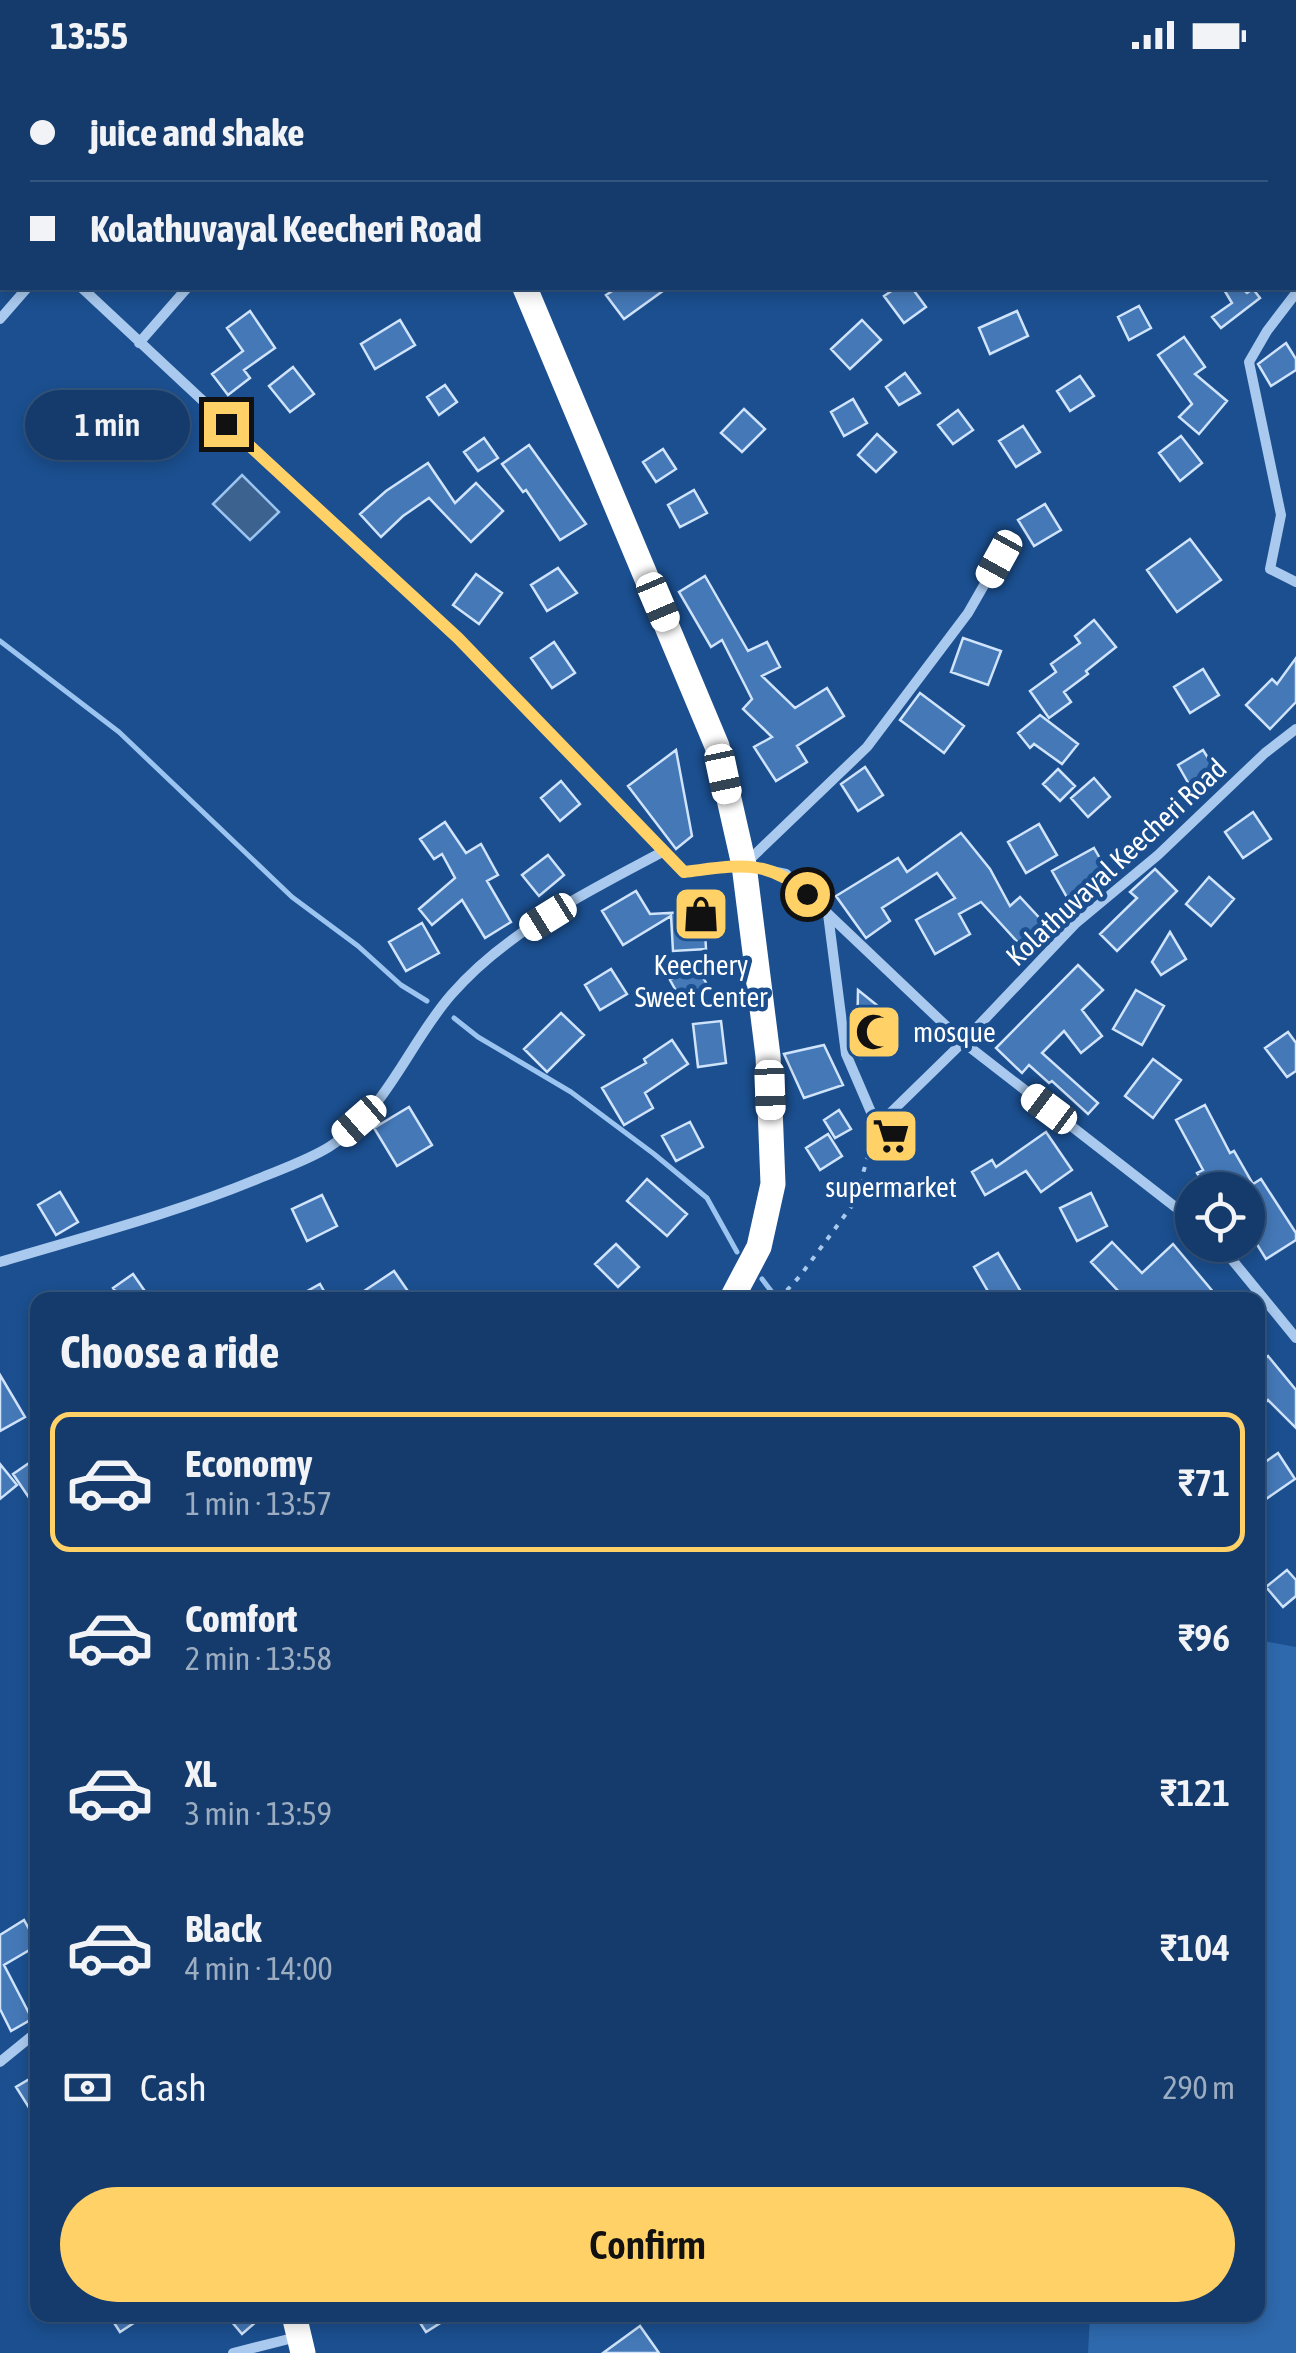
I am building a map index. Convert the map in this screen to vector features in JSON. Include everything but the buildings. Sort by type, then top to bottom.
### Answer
[{"type":"highway","points":[[526,290],[717,746],[744,866],[768,1056],[773,1184],[759,1247],[735,1292]]},
{"type":"street","points":[[0,320],[25,290]]},
{"type":"street","points":[[84,290],[458,638],[684,872],[744,866],[786,874],[962,1042],[1175,1207]]},
{"type":"street","points":[[139,343],[184,290]]},
{"type":"street","points":[[1296,292],[1249,362],[1281,515],[1270,569],[1296,582]]},
{"type":"street","points":[[744,866],[867,746],[968,613],[999,559]]},
{"type":"street","name":"Kolathuvayal Keecheri Road","points":[[877,1126],[1075,924],[1296,729]]},
{"type":"street","points":[[0,1262],[207,1200],[330,1147],[359,1121],[404,1067],[452,993],[517,936],[664,851]]},
{"type":"street","points":[[828,914],[846,1054],[877,1126]]},
{"type":"street","points":[[1234,1262],[1258,1292]]},
{"type":"street","points":[[1265,1300],[1296,1338]]},
{"type":"street","points":[[0,2062],[30,2038]]},
{"type":"street","points":[[233,2353],[298,2335]]},
{"type":"path","points":[[785,1292],[854,1203],[877,1126]]},
{"type":"shaded area","points":[[242,475],[279,512],[250,540],[213,504]]},
{"type":"shaded area","points":[[1265,1641],[1296,1647],[1296,2353],[1088,2353],[1090,2322],[1265,2322]]},
{"type":"waterway","points":[[0,641],[119,732],[292,897],[358,946],[401,985],[427,1001]]},
{"type":"waterway","points":[[454,1018],[478,1037],[571,1092],[654,1154],[707,1198],[737,1252]]},
{"type":"waterway","points":[[762,1279],[772,1292]]},
{"type":"place","name":"Keechery Sweet Center","points":[[701,914]]},
{"type":"place","name":"mosque","points":[[874,1032]]},
{"type":"place","name":"supermarket","points":[[891,1136]]},
{"type":"route","points":[[226,424],[458,638],[684,872],[744,866],[786,874],[807,894]]}]
